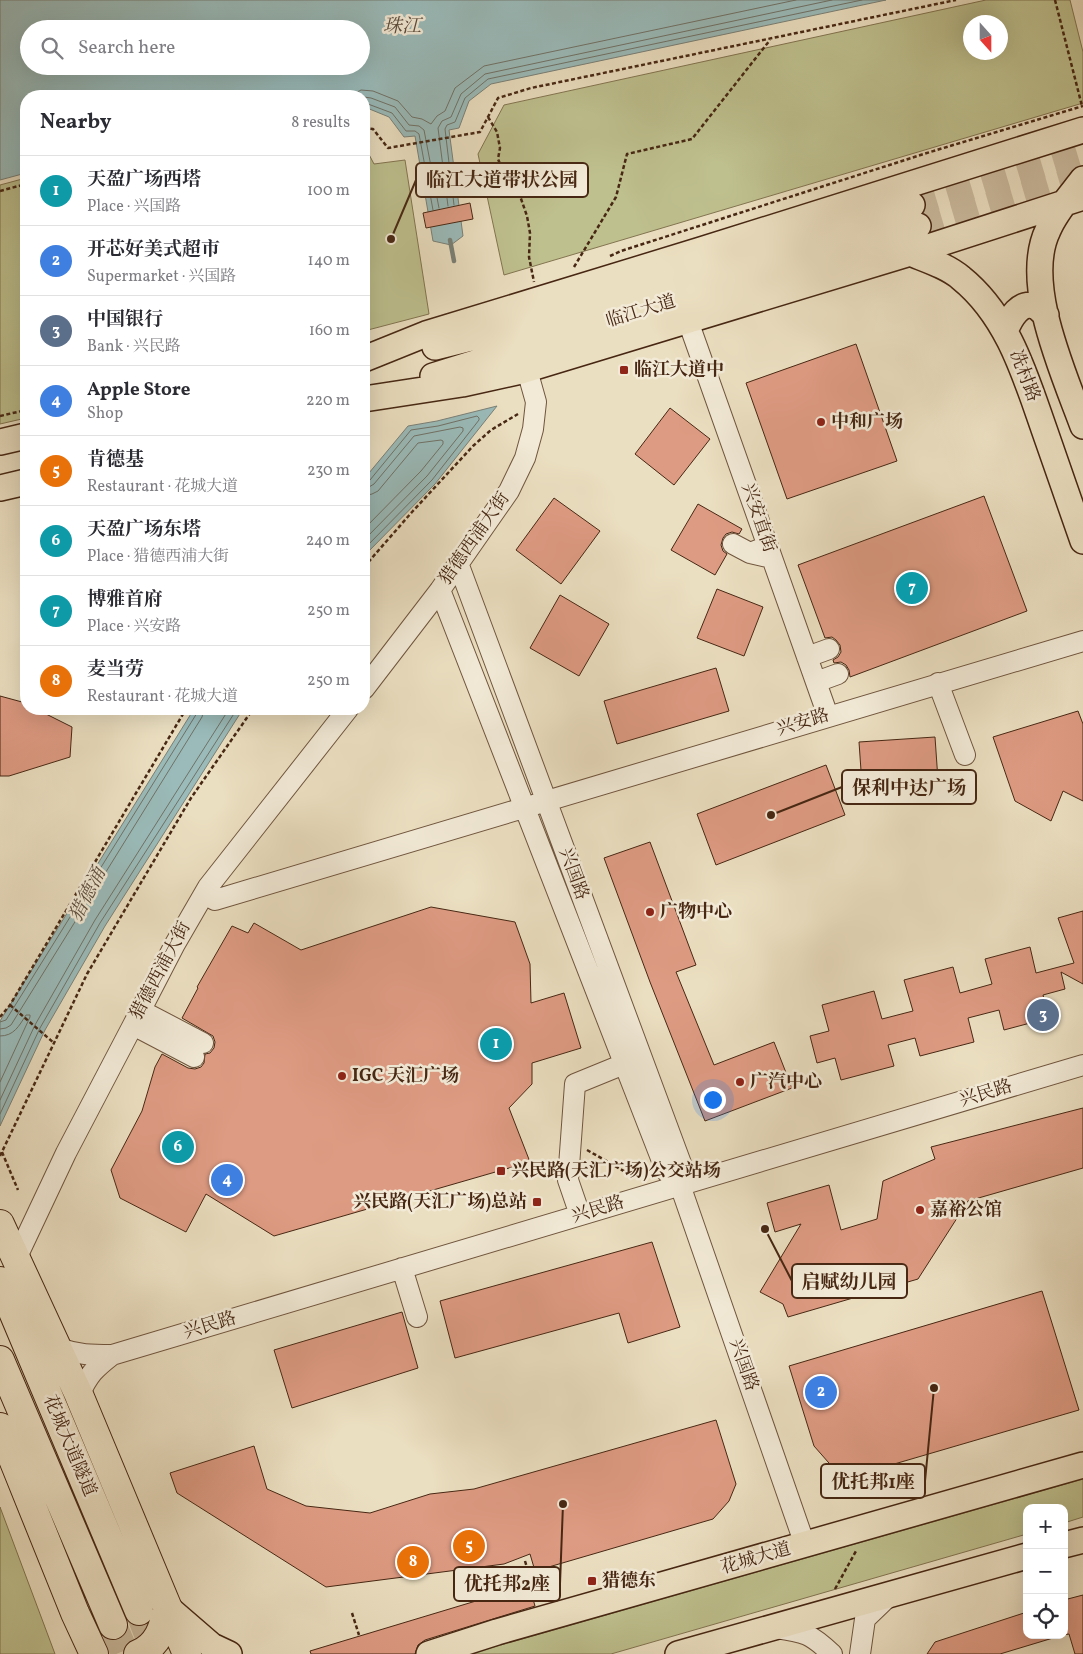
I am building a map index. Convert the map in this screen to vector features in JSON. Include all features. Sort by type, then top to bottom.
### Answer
[{"type":"highway","points":[[0,1224],[79,1396],[187,1654]]},
{"type":"highway","name":"花城大道隧道","points":[[0,1281],[138,1611]]},
{"type":"highway","name":"花城大道隧道","points":[[0,1360],[113,1625]]},
{"type":"highway","points":[[0,1427],[76,1613],[88,1650],[116,1654]]},
{"type":"highway","points":[[138,1654],[147,1650],[160,1636],[168,1608]]},
{"type":"main road","points":[[913,205],[1082,119]]},
{"type":"main road","points":[[913,205],[1008,169],[1083,149]]},
{"type":"main road","points":[[1083,178],[1074,200],[1047,231],[1040,269],[1041,291],[1055,348],[1083,426]]},
{"type":"main road","points":[[968,234],[1025,202],[1083,178]]},
{"type":"main road","points":[[370,397],[462,384],[527,370],[910,253],[1074,200]]},
{"type":"main road","name":"临江大道","points":[[370,359],[490,334],[913,205]]},
{"type":"main road","name":"临江大道","points":[[370,396],[530,345],[913,205]]},
{"type":"main road","name":"冼村路","points":[[910,253],[960,277],[994,313],[1006,331],[1026,377],[1083,541]]},
{"type":"main road","points":[[1006,331],[1010,318],[1016,311],[1022,308],[1036,307],[1046,315]]},
{"type":"main road","points":[[0,442],[20,437]]},
{"type":"main road","points":[[0,488],[20,483]]},
{"type":"main road","name":"花城大道","points":[[429,1654],[496,1632],[1083,1466]]},
{"type":"main road","points":[[1068,1544],[1083,1540]]},
{"type":"main road","points":[[678,1654],[1023,1557]]},
{"type":"main road","points":[[168,1608],[212,1646],[229,1654]]},
{"type":"street","name":"兴安直街","points":[[688,320],[756,550],[807,656],[828,716]]},
{"type":"street","name":"猎德西浦大街","points":[[370,680],[440,590],[509,491],[525,458],[533,429],[536,402],[527,370]]},
{"type":"street","name":"兴国路","points":[[458,563],[682,1166],[680,1185],[805,1545]]},
{"type":"street","name":"兴国路","points":[[440,590],[666,1171],[680,1185]]},
{"type":"street","name":"兴安路","points":[[204,894],[215,900],[1083,641]]},
{"type":"street","points":[[807,656],[829,649]]},
{"type":"street","points":[[816,682],[838,674]]},
{"type":"street","points":[[938,684],[965,756]]},
{"type":"street","name":"猎德西浦大街","points":[[16,1259],[66,1153],[136,1017],[204,894],[343,715]]},
{"type":"street","points":[[136,1017],[198,1050]]},
{"type":"street","points":[[580,1215],[568,1180],[575,1084],[624,1064]]},
{"type":"street","name":"兴民路","points":[[58,1348],[73,1354],[112,1355],[1083,1065]]},
{"type":"street","points":[[402,1268],[417,1317]]},
{"type":"street","name":"兴民路","points":[[79,1396],[87,1378],[95,1368],[112,1355]]},
{"type":"street","points":[[860,1654],[865,1619],[890,1594]]},
{"type":"street","points":[[772,1628],[800,1631],[818,1640],[832,1654]]},
{"type":"path","points":[[370,129],[388,148],[480,132],[498,98],[531,88],[956,0]]},
{"type":"path","points":[[1055,0],[1082,119]]},
{"type":"path","points":[[574,268],[616,196],[627,154],[692,139],[771,39]]},
{"type":"path","points":[[488,117],[497,132],[500,148],[498,159],[518,193],[527,216],[530,233],[529,257],[534,283]]},
{"type":"path","points":[[0,191],[20,186]]},
{"type":"path","points":[[0,416],[20,411]]},
{"type":"path","points":[[370,559],[473,446],[492,430],[519,413]]},
{"type":"path","points":[[0,1017],[10,1005],[182,715]]},
{"type":"path","points":[[0,1156],[87,974],[191,798],[249,715]]},
{"type":"path","points":[[10,1005],[54,1043]]},
{"type":"path","points":[[571,1141],[629,1174]]},
{"type":"path","points":[[2,1151],[18,1190]]},
{"type":"path","points":[[835,1589],[856,1550]]},
{"type":"path","points":[[525,1561],[532,1584]]},
{"type":"path","points":[[352,1613],[359,1635]]},
{"type":"green space","points":[[986,0],[1070,0],[1083,52],[1083,103],[504,275],[478,154],[504,105]]},
{"type":"green space","points":[[370,156],[374,164],[405,160],[429,314],[370,329]]},
{"type":"green space","points":[[20,180],[20,419],[0,424],[0,185]]},
{"type":"green space","points":[[1083,1479],[1083,1517],[1068,1522],[1068,1504],[1023,1504],[1023,1535],[611,1654],[469,1654]]},
{"type":"green space","points":[[0,1507],[55,1654],[0,1654]]},
{"type":"water","name":"珠江","points":[[0,0],[886,0],[491,84],[469,101],[459,128],[449,130],[463,236],[451,245],[433,241],[415,136],[404,137],[389,117],[370,109],[370,90],[20,90],[20,175],[0,180]]},
{"type":"water","points":[[497,406],[435,484],[370,550],[370,472],[408,426]]},
{"type":"water","name":"猎德涌","points":[[190,715],[239,715],[105,926],[45,1030],[0,1126],[0,1021]]},
{"type":"building","points":[[470,203],[473,219],[426,228],[423,213]]},
{"type":"building","name":"中和广场","points":[[856,344],[897,461],[787,499],[746,383]]},
{"type":"building","points":[[670,408],[710,439],[674,485],[635,454]]},
{"type":"building","points":[[984,496],[1027,611],[850,677],[846,665],[841,662],[834,663],[833,660],[841,652],[840,645],[832,637],[825,638],[798,565]]},
{"type":"building","points":[[554,498],[600,531],[561,584],[516,550]]},
{"type":"building","points":[[698,504],[742,529],[739,534],[732,532],[726,534],[723,538],[721,545],[723,551],[727,554],[715,575],[671,550]]},
{"type":"building","points":[[717,589],[763,607],[744,656],[697,638]]},
{"type":"building","points":[[560,595],[609,624],[579,676],[530,648]]},
{"type":"building","points":[[716,668],[729,711],[617,744],[604,701]]},
{"type":"building","points":[[0,696],[20,701],[20,715],[48,715],[72,727],[70,757],[9,776],[0,776]]},
{"type":"building","points":[[1078,711],[1083,724],[1083,801],[1063,791],[1051,821],[1015,801],[993,737]]},
{"type":"building","points":[[935,737],[939,794],[863,799],[859,742]]},
{"type":"building","points":[[826,765],[845,815],[716,865],[697,814]]},
{"type":"building","points":[[650,842],[696,965],[676,972],[714,1065],[774,1042],[792,1088],[705,1121],[650,982],[604,858]]},
{"type":"building","name":"IGC 天汇广场","points":[[431,907],[515,922],[530,964],[531,1003],[564,993],[581,1048],[532,1063],[532,1084],[509,1108],[530,1162],[274,1236],[206,1194],[186,1232],[120,1198],[111,1170],[142,1111],[155,1067],[162,1054],[188,1068],[195,1069],[201,1067],[204,1063],[205,1054],[210,1053],[214,1048],[213,1036],[182,1018],[197,987],[232,926],[248,933],[254,923],[301,950]]},
{"type":"building","points":[[1083,911],[1083,984],[1061,972],[1065,989],[1043,995],[1049,1018],[1004,1030],[999,1010],[968,1018],[974,1042],[920,1056],[915,1038],[888,1045],[894,1066],[841,1080],[835,1058],[817,1063],[810,1036],[829,1031],[822,1005],[874,991],[882,1019],[913,1011],[904,980],[953,967],[960,993],[992,984],[985,959],[1030,947],[1036,973],[1074,963],[1058,918]]},
{"type":"building","name":"嘉裕公馆","points":[[1083,1108],[1083,1168],[968,1201],[918,1279],[788,1317],[783,1304],[760,1292],[801,1224],[775,1232],[767,1203],[829,1185],[841,1230],[877,1219],[883,1181],[935,1159],[931,1147]]},
{"type":"building","points":[[652,1242],[680,1327],[628,1343],[619,1313],[455,1358],[440,1301]]},
{"type":"building","points":[[1042,1291],[1079,1410],[843,1479],[814,1446],[789,1366]]},
{"type":"building","points":[[402,1312],[418,1368],[292,1408],[274,1350]]},
{"type":"building","points":[[716,1420],[736,1484],[729,1501],[713,1519],[535,1571],[530,1554],[504,1564],[326,1587],[177,1493],[170,1473],[254,1446],[267,1489],[306,1506],[370,1513],[430,1494],[474,1489]]},
{"type":"building","points":[[529,1585],[535,1606],[425,1640],[418,1645],[415,1654],[311,1654],[310,1651]]},
{"type":"building","points":[[1083,1595],[1083,1654],[1075,1654],[1068,1634],[1068,1599]]},
{"type":"building","points":[[1023,1613],[1023,1639],[1050,1639],[1000,1654],[927,1654],[935,1642]]},
{"type":"waterway","points":[[450,240],[454,261]]},
{"type":"tunnel","points":[[912,205],[1083,153]]},
{"type":"tunnel","points":[[918,226],[1083,177]]},
{"type":"tunnel","points":[[139,1611],[156,1654]]},
{"type":"tunnel","points":[[113,1625],[125,1654]]},
{"type":"place","name":"临江大道带状公园","points":[[391,239]]},
{"type":"place","name":"临江大道中","points":[[624,370]]},
{"type":"place","name":"中和广场","points":[[821,422]]},
{"type":"place","name":"博雅首府","points":[[912,588]]},
{"type":"place","name":"保利中达广场","points":[[771,815]]},
{"type":"place","name":"广物中心","points":[[650,912]]},
{"type":"place","name":"中国银行","points":[[1043,1015]]},
{"type":"place","name":"天盈广场西塔","points":[[496,1044]]},
{"type":"place","name":"IGC 天汇广场","points":[[342,1076]]},
{"type":"place","name":"广汽中心","points":[[740,1082]]},
{"type":"place","name":"天盈广场东塔","points":[[178,1147]]},
{"type":"place","name":"兴民路(天汇广场)公交站场","points":[[501,1171]]},
{"type":"place","name":"Apple Store","points":[[227,1180]]},
{"type":"place","name":"兴民路(天汇广场)总站","points":[[537,1202]]},
{"type":"place","name":"嘉裕公馆","points":[[920,1210]]},
{"type":"place","name":"启赋幼儿园","points":[[765,1229]]},
{"type":"place","name":"优托邦1座","points":[[934,1388]]},
{"type":"place","name":"开芯好美式超市","points":[[821,1392]]},
{"type":"place","name":"优托邦2座","points":[[563,1504]]},
{"type":"place","name":"肯德基","points":[[469,1546]]},
{"type":"place","name":"麦当劳","points":[[413,1562]]},
{"type":"place","name":"猎德东","points":[[592,1581]]}]
